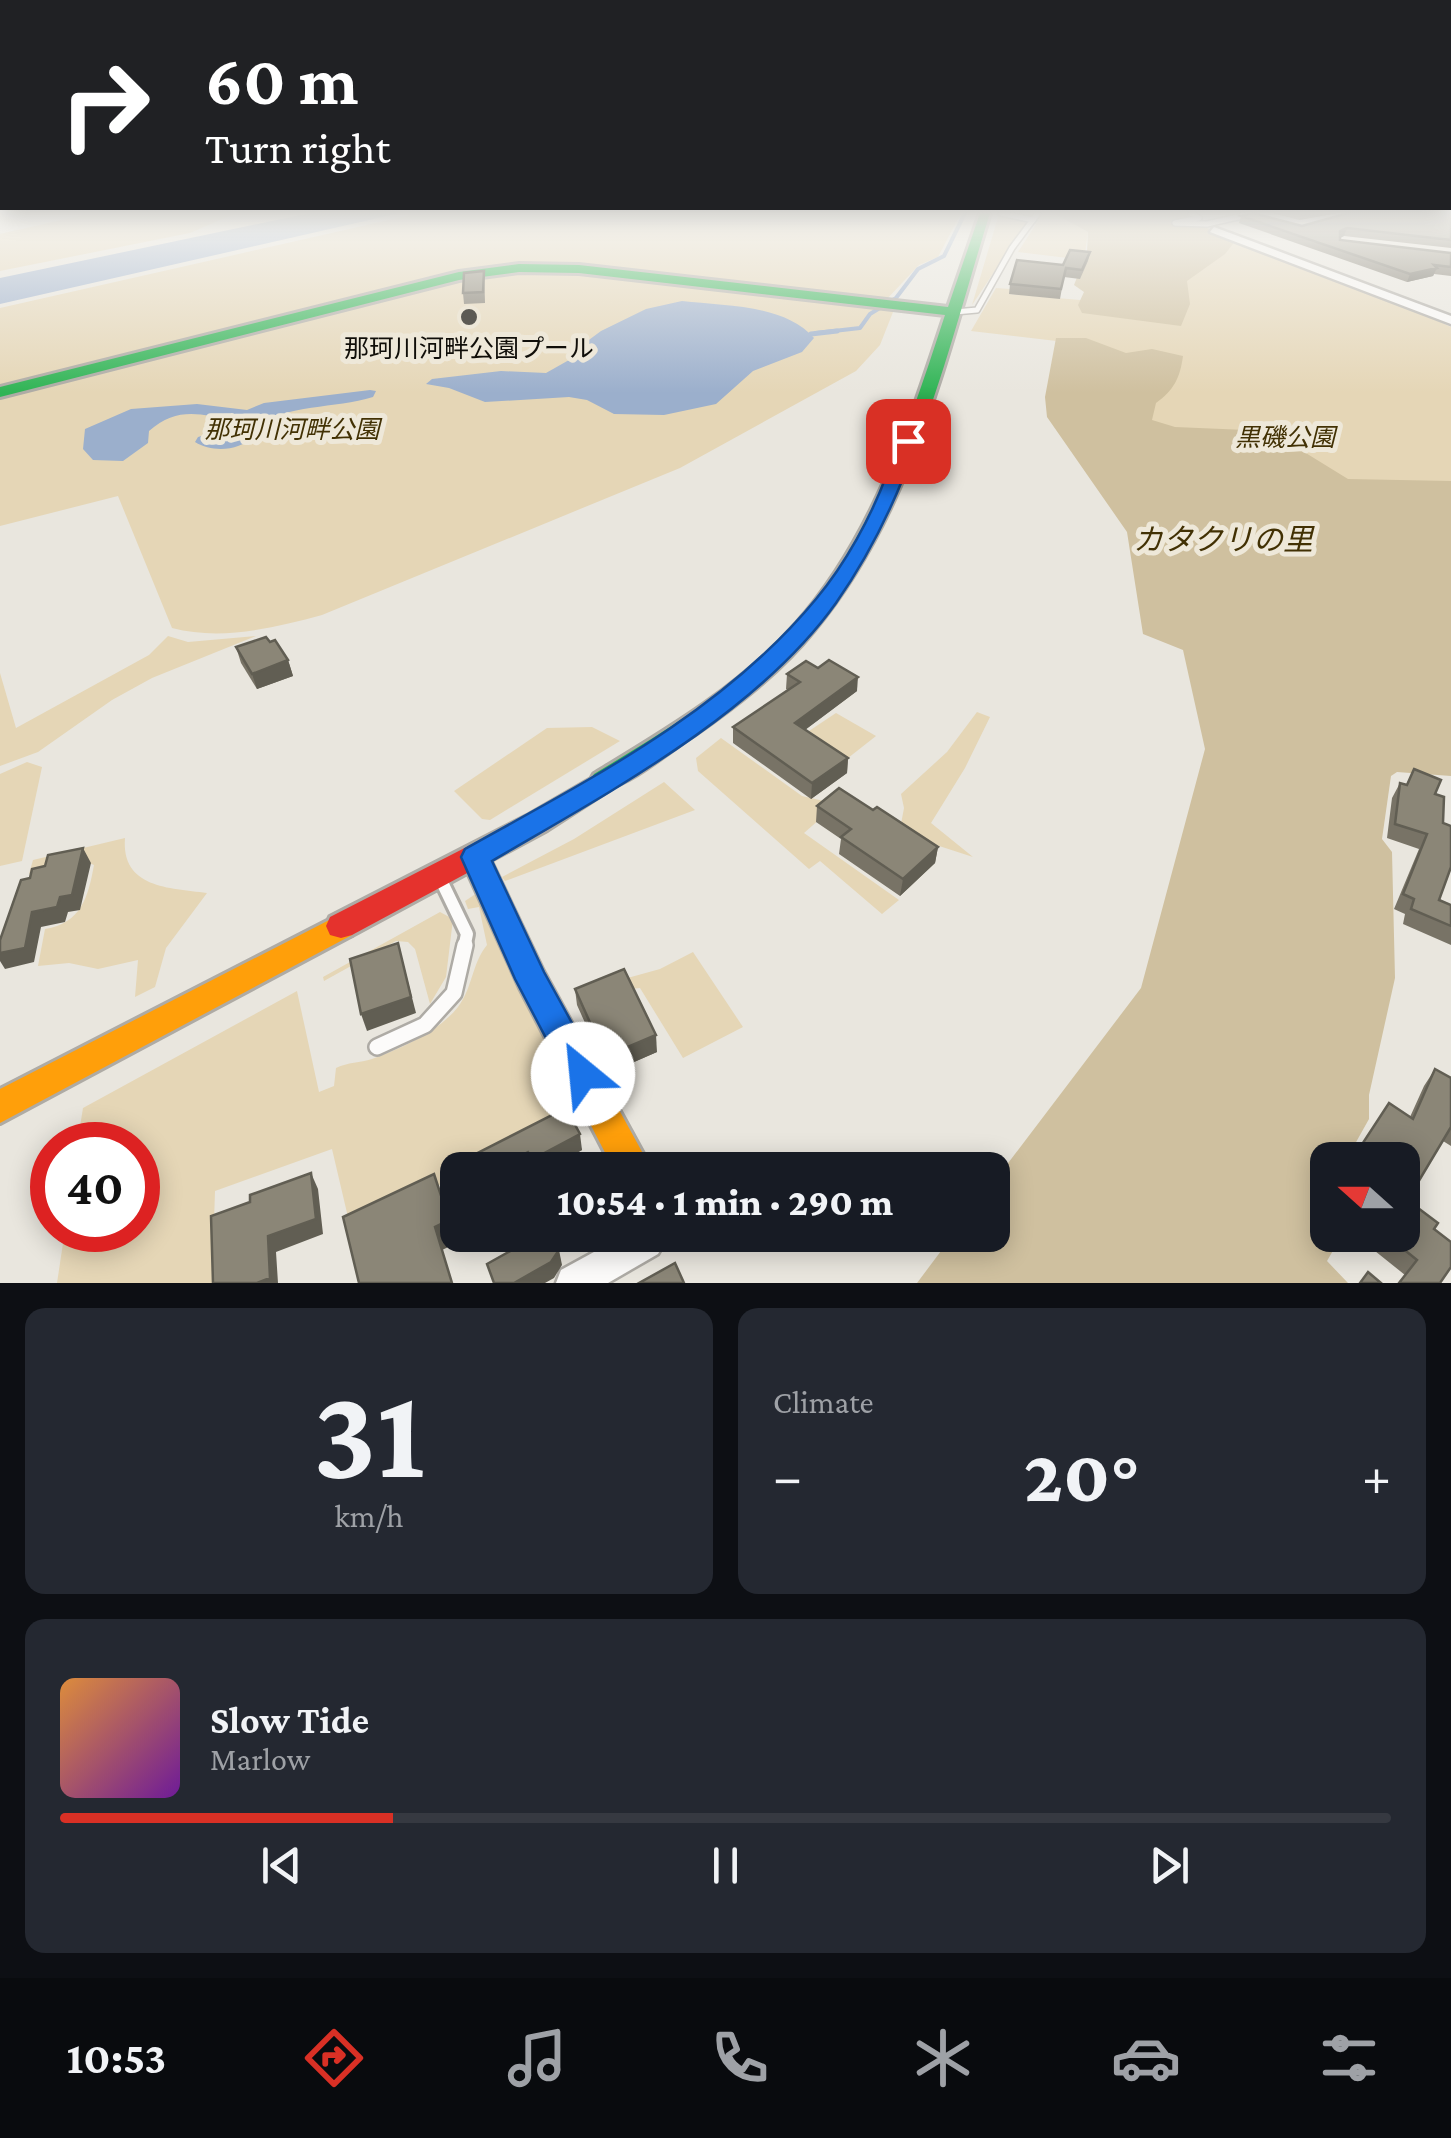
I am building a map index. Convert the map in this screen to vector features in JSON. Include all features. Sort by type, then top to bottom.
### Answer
[{"type":"street","points":[[0,392],[481,273]]},
{"type":"street","points":[[614,273],[955,312]]},
{"type":"street","points":[[0,1108],[440,877],[618,775],[703,719],[778,654],[825,603],[861,548],[890,492],[967,273]]},
{"type":"street","points":[[1327,273],[1451,320]]},
{"type":"street","points":[[475,857],[531,979],[624,1152]]},
{"type":"street","points":[[574,1283],[628,1252]]},
{"type":"lane","points":[[955,312],[977,310],[998,273]]},
{"type":"lane","points":[[377,1047],[425,1024],[454,993],[468,934],[440,877]]},
{"type":"green space","name":"那珂川河畔公園","points":[[155,273],[912,273],[886,300],[895,307],[880,345],[856,371],[680,468],[322,615],[228,633],[172,628],[118,496],[0,526],[0,308]]},
{"type":"green space","points":[[982,273],[994,273],[972,305]]},
{"type":"green space","points":[[1079,273],[1198,273],[1187,281],[1190,304],[1181,326],[1082,313],[1078,305],[1084,292],[1074,285]]},
{"type":"green space","name":"黒磯公園","points":[[1137,273],[1323,273],[1451,327],[1451,744],[1065,342],[971,331],[996,288],[1010,289],[1009,294],[1092,301]]},
{"type":"green space","name":"カタクリの里","points":[[1056,338],[1086,338],[1126,353],[1152,349],[1183,356],[1175,383],[1156,403],[1152,420],[1175,427],[1270,431],[1348,479],[1451,481],[1451,776],[1397,772],[1391,776],[1382,839],[1392,852],[1395,978],[1369,1095],[1369,1119],[1356,1142],[1310,1142],[1310,1252],[1332,1252],[1327,1261],[1348,1283],[917,1283],[940,1252],[1010,1252],[1010,1161],[1141,988],[1205,749],[1183,650],[1143,634],[1127,532],[1047,417],[1045,397]]},
{"type":"green space","points":[[168,636],[188,642],[256,636],[152,678],[112,700],[38,752],[0,766],[0,673],[16,728],[149,655]]},
{"type":"green space","points":[[977,712],[990,717],[931,823],[973,857],[933,844],[901,824],[901,794],[947,752]]},
{"type":"green space","points":[[836,713],[876,736],[848,758],[809,731]]},
{"type":"green space","points":[[592,727],[620,741],[490,820],[482,819],[454,791],[547,728]]},
{"type":"green space","points":[[721,738],[802,796],[837,804],[804,833],[899,900],[882,914],[820,861],[809,869],[698,771],[696,758]]},
{"type":"green space","points":[[27,762],[42,767],[22,861],[0,866],[0,774]]},
{"type":"green space","points":[[664,782],[695,810],[505,881],[502,877],[574,839]]},
{"type":"green space","points":[[125,838],[126,855],[139,876],[163,887],[207,893],[166,948],[155,987],[135,997],[138,960],[98,969],[69,963],[38,966],[45,929],[75,915],[89,888],[94,865],[84,861],[29,874],[33,860]]},
{"type":"green space","points":[[480,891],[584,1114],[507,1152],[440,1152],[440,1185],[351,1230],[332,1149],[215,1191],[212,1283],[57,1283],[62,1252],[160,1252],[160,1122],[81,1122],[83,1108],[297,991],[319,1092],[334,1086],[336,1068],[372,1059],[407,1044],[430,1032],[458,1007],[487,945],[479,907],[468,909],[465,901]]},
{"type":"green space","points":[[440,912],[453,919],[446,977],[430,1004],[415,949],[408,942],[396,941],[324,981],[323,977]]},
{"type":"green space","points":[[693,952],[743,1027],[683,1058],[640,988],[613,982],[660,969]]},
{"type":"water","points":[[24,273],[137,273],[0,304],[0,278]]},
{"type":"water","points":[[682,301],[770,313],[787,319],[814,338],[802,352],[753,371],[716,404],[664,415],[614,414],[587,400],[569,397],[485,402],[426,384],[432,379],[501,371],[546,373],[569,360],[574,351],[601,331],[646,309]]},
{"type":"water","points":[[376,391],[373,397],[265,420],[252,428],[254,436],[248,441],[226,449],[195,442],[198,437],[233,427],[232,421],[189,414],[159,423],[149,431],[148,443],[123,461],[93,460],[83,449],[85,429],[131,409],[197,404],[247,410],[264,403]]},
{"type":"building","points":[[464,273],[484,273],[483,292],[463,293]]},
{"type":"building","points":[[1013,273],[1065,273],[1061,289],[1010,284]]},
{"type":"building","points":[[266,637],[270,642],[275,640],[288,660],[252,674],[236,647]]},
{"type":"building","points":[[829,660],[858,677],[795,723],[848,758],[812,783],[733,727],[800,682],[787,674],[806,661],[818,668]]},
{"type":"building","points":[[1414,769],[1441,780],[1435,794],[1444,797],[1443,823],[1451,826],[1451,867],[1439,900],[1451,905],[1451,926],[1411,909],[1414,899],[1403,894],[1427,834],[1395,824],[1400,783],[1407,785]]},
{"type":"building","points":[[839,788],[873,810],[877,807],[938,847],[903,879],[841,837],[851,829],[817,806]]},
{"type":"building","points":[[83,848],[72,895],[60,897],[57,907],[32,912],[25,948],[0,953],[0,940],[21,880],[30,878],[32,869],[45,866],[48,855]]},
{"type":"building","points":[[398,943],[411,997],[361,1014],[350,959]]},
{"type":"building","points":[[624,969],[656,1035],[616,1052],[612,1042],[601,1047],[575,989]]},
{"type":"building","points":[[1435,1069],[1451,1078],[1451,1127],[1420,1179],[1420,1142],[1364,1142],[1389,1103],[1413,1119]]},
{"type":"building","points":[[566,1108],[580,1134],[546,1152],[479,1152]]},
{"type":"building","points":[[311,1173],[316,1219],[268,1236],[270,1278],[257,1283],[213,1283],[211,1216],[250,1202],[250,1195]]},
{"type":"building","points":[[434,1174],[440,1192],[440,1224],[435,1227],[452,1283],[359,1283],[343,1217]]},
{"type":"building","points":[[1420,1210],[1438,1223],[1434,1229],[1451,1242],[1451,1267],[1440,1283],[1399,1283],[1417,1260],[1407,1252],[1420,1252]]},
{"type":"building","points":[[509,1252],[558,1252],[551,1262],[514,1283],[494,1283],[487,1264]]},
{"type":"building","points":[[675,1263],[684,1283],[639,1283]]},
{"type":"building","points":[[1368,1272],[1381,1283],[1360,1283]]},
{"type":"waterway","points":[[816,333],[860,328],[870,314],[896,298],[915,273]]},
{"type":"waterway","points":[[811,334],[837,331]]},
{"type":"traffic: fast","points":[[0,392],[482,273]]},
{"type":"traffic: fast","points":[[613,273],[955,312]]},
{"type":"traffic: fast","points":[[603,781],[753,678],[805,628],[827,600],[880,510],[901,462],[966,273]]},
{"type":"traffic: slow","points":[[475,857],[531,979],[624,1152]]},
{"type":"traffic: slow","points":[[0,1107],[341,926]]},
{"type":"traffic: jam","points":[[341,926],[537,823],[603,781]]},
{"type":"place","name":"那珂川河畔公園プール","points":[[469,317]]},
{"type":"route","points":[[583,1074],[531,979],[475,857],[618,775],[703,719],[778,654],[825,603],[861,548],[890,492],[908,441]]}]
